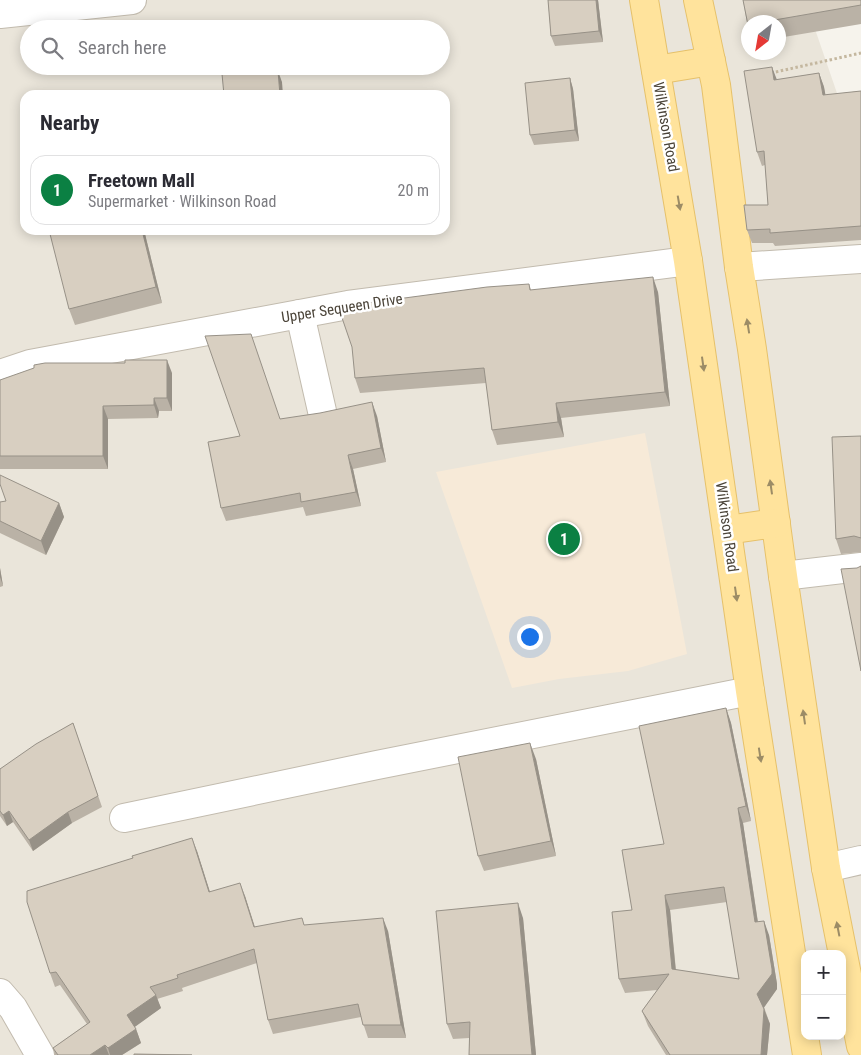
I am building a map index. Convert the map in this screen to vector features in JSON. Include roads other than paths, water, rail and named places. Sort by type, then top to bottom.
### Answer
[{"type":"main road","name":"Wilkinson Road","points":[[644,0],[688,261],[750,691],[807,1055]]},
{"type":"main road","points":[[698,0],[716,85],[739,267],[826,868],[861,1046]]},
{"type":"main road","points":[[656,70],[711,61]]},
{"type":"main road","points":[[727,530],[776,523]]},
{"type":"street","points":[[0,14],[132,0]]},
{"type":"street","points":[[739,267],[861,259]]},
{"type":"street","name":"Upper Sequeen Drive","points":[[0,374],[30,364],[348,305],[688,261]]},
{"type":"street","points":[[300,314],[322,412]]},
{"type":"street","points":[[783,576],[861,567]]},
{"type":"street","points":[[124,818],[750,691]]},
{"type":"street","points":[[826,868],[861,860]]},
{"type":"street","points":[[4,1005],[40,1055]]},
{"type":"place","name":"Freetown Mall","points":[[564,539]]}]
